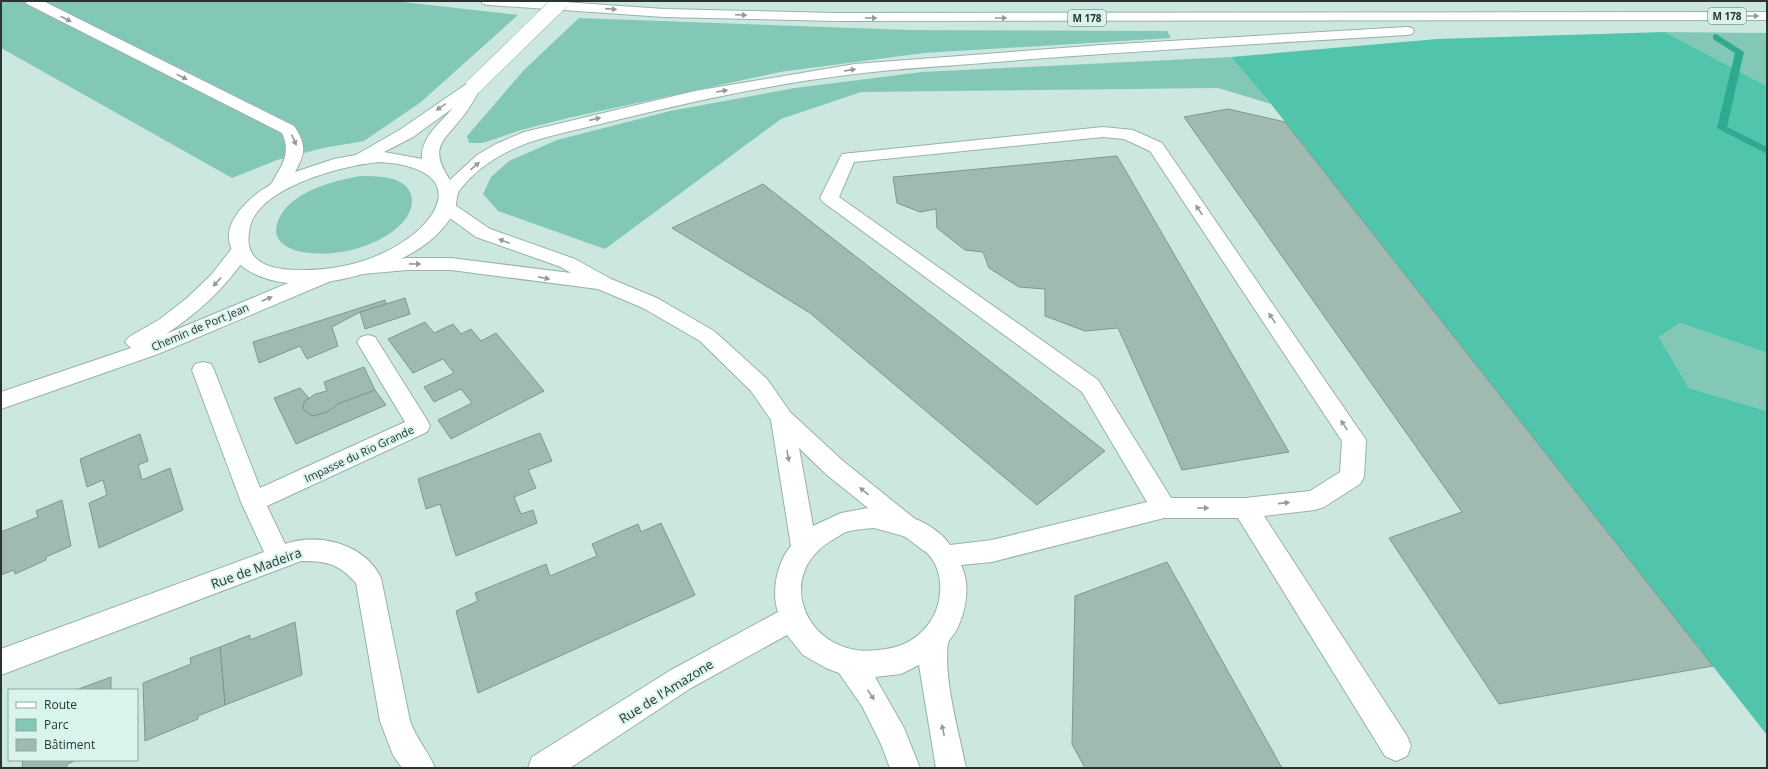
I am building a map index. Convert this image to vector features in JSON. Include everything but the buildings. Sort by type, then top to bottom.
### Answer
[{"type":"main road","points":[[32,1],[288,130],[295,138],[297,146],[295,156],[278,187]]},
{"type":"main road","name":"M 178","points":[[488,1],[664,12],[836,18],[1686,18],[1767,16]]},
{"type":"main road","points":[[360,159],[407,133],[474,86],[561,1]]},
{"type":"main road","name":"M 178","points":[[673,1],[861,6],[1767,4]]},
{"type":"main road","points":[[363,268],[387,259],[408,248],[426,235],[439,221],[447,200],[483,159],[502,148],[530,136],[695,96],[855,69],[1102,49],[1419,30],[1590,22],[1668,22],[1686,18]]},
{"type":"main road","points":[[474,86],[460,110],[438,136],[430,152],[430,159],[437,173],[444,182],[447,200],[483,233],[568,263],[604,284],[650,303],[706,336],[759,385],[782,418],[835,468],[905,524],[928,537],[945,556],[954,579],[953,604],[950,617],[934,639],[910,657],[896,662],[880,665],[848,663],[830,657],[814,647],[801,634],[792,618],[788,604],[788,581],[795,560],[815,537],[828,528],[842,522],[874,518],[905,524]]},
{"type":"main road","points":[[945,556],[992,551],[1164,508],[1245,508],[1315,500],[1352,477],[1354,440],[1156,147],[1128,134],[1103,132],[848,158],[829,198],[1090,386],[1164,508]]},
{"type":"main road","points":[[437,173],[426,166],[407,160],[379,157],[360,159],[317,169],[278,187],[252,207],[244,218],[239,230],[238,241],[240,251],[248,261],[261,270],[279,275],[324,276],[363,268],[407,264],[451,264],[604,284]]},
{"type":"main road","name":"Chemin de Port Jean","points":[[75,374],[154,332],[180,316],[200,300],[226,273],[240,251]]},
{"type":"main road","name":"Chemin de Port Jean","points":[[1,401],[150,349],[324,276]]},
{"type":"main road","name":"Impasse du Rio Grande","points":[[253,502],[419,426],[368,342]]},
{"type":"main road","points":[[203,370],[253,502],[279,558]]},
{"type":"main road","points":[[782,418],[804,548]]},
{"type":"main road","points":[[1245,508],[1396,746]]},
{"type":"main road","name":"Rue de Madeira","points":[[1,662],[300,550],[324,549],[342,554],[357,565],[368,578],[395,721],[404,745],[420,768]]},
{"type":"main road","name":"Rue de l'Amazone","points":[[543,768],[681,679],[792,618]]},
{"type":"main road","points":[[934,639],[933,670],[951,768]]},
{"type":"main road","points":[[848,663],[872,696],[894,738],[905,768]]},
{"type":"green space","points":[[1,1],[394,1],[518,15],[421,102],[364,141],[323,148],[277,160],[232,178],[1,48]]},
{"type":"green space","points":[[579,18],[909,30],[1167,31],[1171,38],[924,53],[780,72],[568,118],[521,130],[483,143],[469,143],[467,136],[524,70]]},
{"type":"green space","points":[[1665,32],[1767,33],[1767,86]]},
{"type":"green space","points":[[1665,32],[1767,86],[1767,353],[1680,323],[1659,337],[1689,388],[1767,411],[1767,735],[1271,104],[1231,57],[1437,39]]},
{"type":"green space","points":[[1231,57],[1271,104],[1218,88],[861,92],[781,119],[605,249],[498,211],[483,194],[491,177],[509,161],[557,140],[670,111],[795,88],[922,72]]},
{"type":"green space","points":[[360,176],[393,179],[407,188],[411,194],[411,207],[404,221],[398,227],[379,240],[368,245],[357,249],[333,253],[321,254],[301,252],[284,245],[281,242],[276,234],[277,223],[284,211],[292,202],[302,195],[325,185]]},
{"type":"green space","points":[[1680,323],[1767,353],[1767,411],[1689,388],[1659,337]]},
{"type":"waterway","points":[[1716,37],[1740,52],[1722,128],[1767,151]]}]
